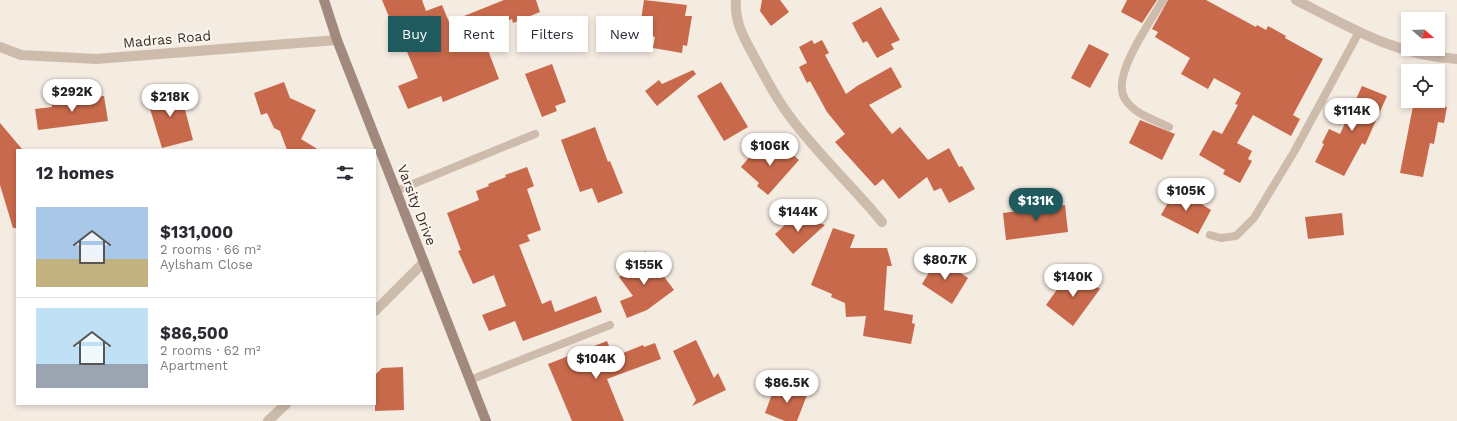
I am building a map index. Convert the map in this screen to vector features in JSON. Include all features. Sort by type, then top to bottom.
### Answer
[{"type":"street","name":"Varsity Drive","points":[[324,0],[337,40],[486,421]]},
{"type":"street","points":[[736,0],[736,20],[740,33],[778,100],[798,128],[863,198],[882,222]]},
{"type":"street","points":[[1296,0],[1359,32],[1397,49],[1443,58],[1457,59]]},
{"type":"street","name":"Madras Road","points":[[0,47],[21,55],[96,59],[337,40]]},
{"type":"street","points":[[376,310],[424,262]]},
{"type":"street","points":[[268,421],[285,405]]},
{"type":"lane","points":[[1163,0],[1126,66],[1120,88],[1126,101],[1131,106],[1141,113],[1169,127]]},
{"type":"lane","points":[[1210,235],[1221,238],[1236,236],[1254,218],[1294,152],[1359,32]]},
{"type":"lane","points":[[396,191],[535,134]]},
{"type":"lane","points":[[470,380],[610,325]]},
{"type":"building","points":[[382,0],[422,0],[426,11],[442,5],[449,22],[449,52],[489,52],[499,79],[443,102],[441,96],[408,109],[398,86],[418,78],[407,52],[441,52],[441,16],[389,16]]},
{"type":"building","points":[[504,0],[536,0],[540,12],[530,16],[517,16],[517,21],[513,23],[512,19],[509,20],[509,16],[464,16]]},
{"type":"building","points":[[644,0],[687,5],[685,16],[692,16],[687,46],[683,45],[682,53],[653,48],[655,37],[653,37],[653,16],[642,16]]},
{"type":"building","points":[[762,0],[780,0],[789,12],[771,26],[760,11]]},
{"type":"building","points":[[1127,0],[1157,0],[1142,23],[1121,12]]},
{"type":"building","points":[[1168,0],[1206,0],[1256,27],[1257,25],[1266,30],[1268,26],[1286,36],[1285,38],[1323,59],[1293,115],[1300,119],[1291,136],[1253,115],[1237,143],[1252,151],[1248,159],[1252,161],[1240,183],[1223,174],[1225,170],[1199,155],[1213,130],[1222,134],[1238,105],[1235,104],[1241,93],[1214,78],[1208,89],[1181,74],[1190,58],[1155,37],[1158,32],[1152,29]]},
{"type":"building","points":[[881,7],[900,40],[891,44],[894,49],[877,58],[867,41],[863,43],[852,23]]},
{"type":"building","points":[[812,40],[814,44],[822,40],[829,53],[825,55],[846,94],[857,86],[891,67],[902,87],[869,105],[892,134],[900,127],[928,160],[949,148],[959,167],[962,166],[975,189],[949,203],[941,188],[934,191],[927,177],[899,199],[883,179],[875,186],[835,142],[845,134],[827,112],[810,81],[807,83],[799,67],[807,63],[799,47]]},
{"type":"building","points":[[1089,44],[1109,54],[1090,88],[1071,78]]},
{"type":"building","points":[[552,64],[566,102],[555,106],[557,111],[542,117],[525,74]]},
{"type":"building","points":[[693,70],[696,74],[657,106],[645,91],[659,80],[662,84]]},
{"type":"building","points":[[284,82],[290,98],[316,110],[301,139],[317,149],[287,149],[280,131],[274,128],[267,113],[261,115],[254,93]]},
{"type":"building","points":[[721,82],[748,127],[724,141],[697,96]]},
{"type":"building","points":[[1362,86],[1387,96],[1365,145],[1362,143],[1344,176],[1315,162],[1324,144],[1322,143],[1329,129],[1340,134]]},
{"type":"building","points":[[179,87],[193,140],[162,148],[147,99],[156,97],[155,94]]},
{"type":"building","points":[[104,96],[108,121],[38,130],[35,109],[52,107],[52,102]]},
{"type":"building","points":[[1447,107],[1444,123],[1438,122],[1434,144],[1430,143],[1423,177],[1400,173],[1413,108]]},
{"type":"building","points":[[1140,120],[1175,134],[1162,160],[1129,143]]},
{"type":"building","points":[[0,123],[22,149],[16,149],[16,228],[13,228],[0,185]]},
{"type":"building","points":[[595,127],[608,162],[610,161],[623,193],[598,203],[592,188],[580,192],[561,140]]},
{"type":"building","points":[[779,143],[799,160],[768,195],[757,186],[759,183],[741,167],[757,148],[767,156]]},
{"type":"building","points":[[527,167],[534,186],[527,189],[541,230],[527,235],[530,241],[519,245],[542,304],[551,300],[555,312],[596,296],[602,312],[523,341],[515,321],[489,331],[482,315],[506,306],[494,275],[473,284],[458,251],[461,250],[447,213],[479,200],[476,191],[489,186],[488,184],[506,177],[505,175]]},
{"type":"building","points":[[1176,188],[1211,210],[1198,234],[1161,215]]},
{"type":"building","points":[[1065,205],[1068,232],[1006,240],[1003,213]]},
{"type":"building","points":[[1342,213],[1344,235],[1308,239],[1305,217]]},
{"type":"building","points":[[796,215],[825,225],[793,254],[775,234]]},
{"type":"building","points":[[833,228],[855,235],[850,248],[887,248],[892,266],[887,266],[884,310],[913,315],[912,323],[915,324],[911,344],[863,336],[866,316],[846,317],[845,303],[831,297],[832,294],[811,285]]},
{"type":"building","points":[[645,251],[674,290],[647,310],[627,318],[620,301],[633,296],[619,277],[634,265],[631,262]]},
{"type":"building","points":[[938,258],[968,278],[952,304],[922,284]]},
{"type":"building","points":[[1078,273],[1100,289],[1073,326],[1046,305],[1066,277],[1072,281]]},
{"type":"building","points":[[696,340],[714,378],[718,373],[726,390],[692,406],[696,400],[673,351]]},
{"type":"building","points":[[607,341],[613,357],[643,345],[644,347],[655,343],[661,359],[607,379],[624,421],[572,421],[548,364]]},
{"type":"building","points":[[403,367],[404,410],[375,411],[376,374],[382,368]]},
{"type":"building","points":[[812,382],[797,421],[785,421],[765,413],[775,386],[795,394]]}]
